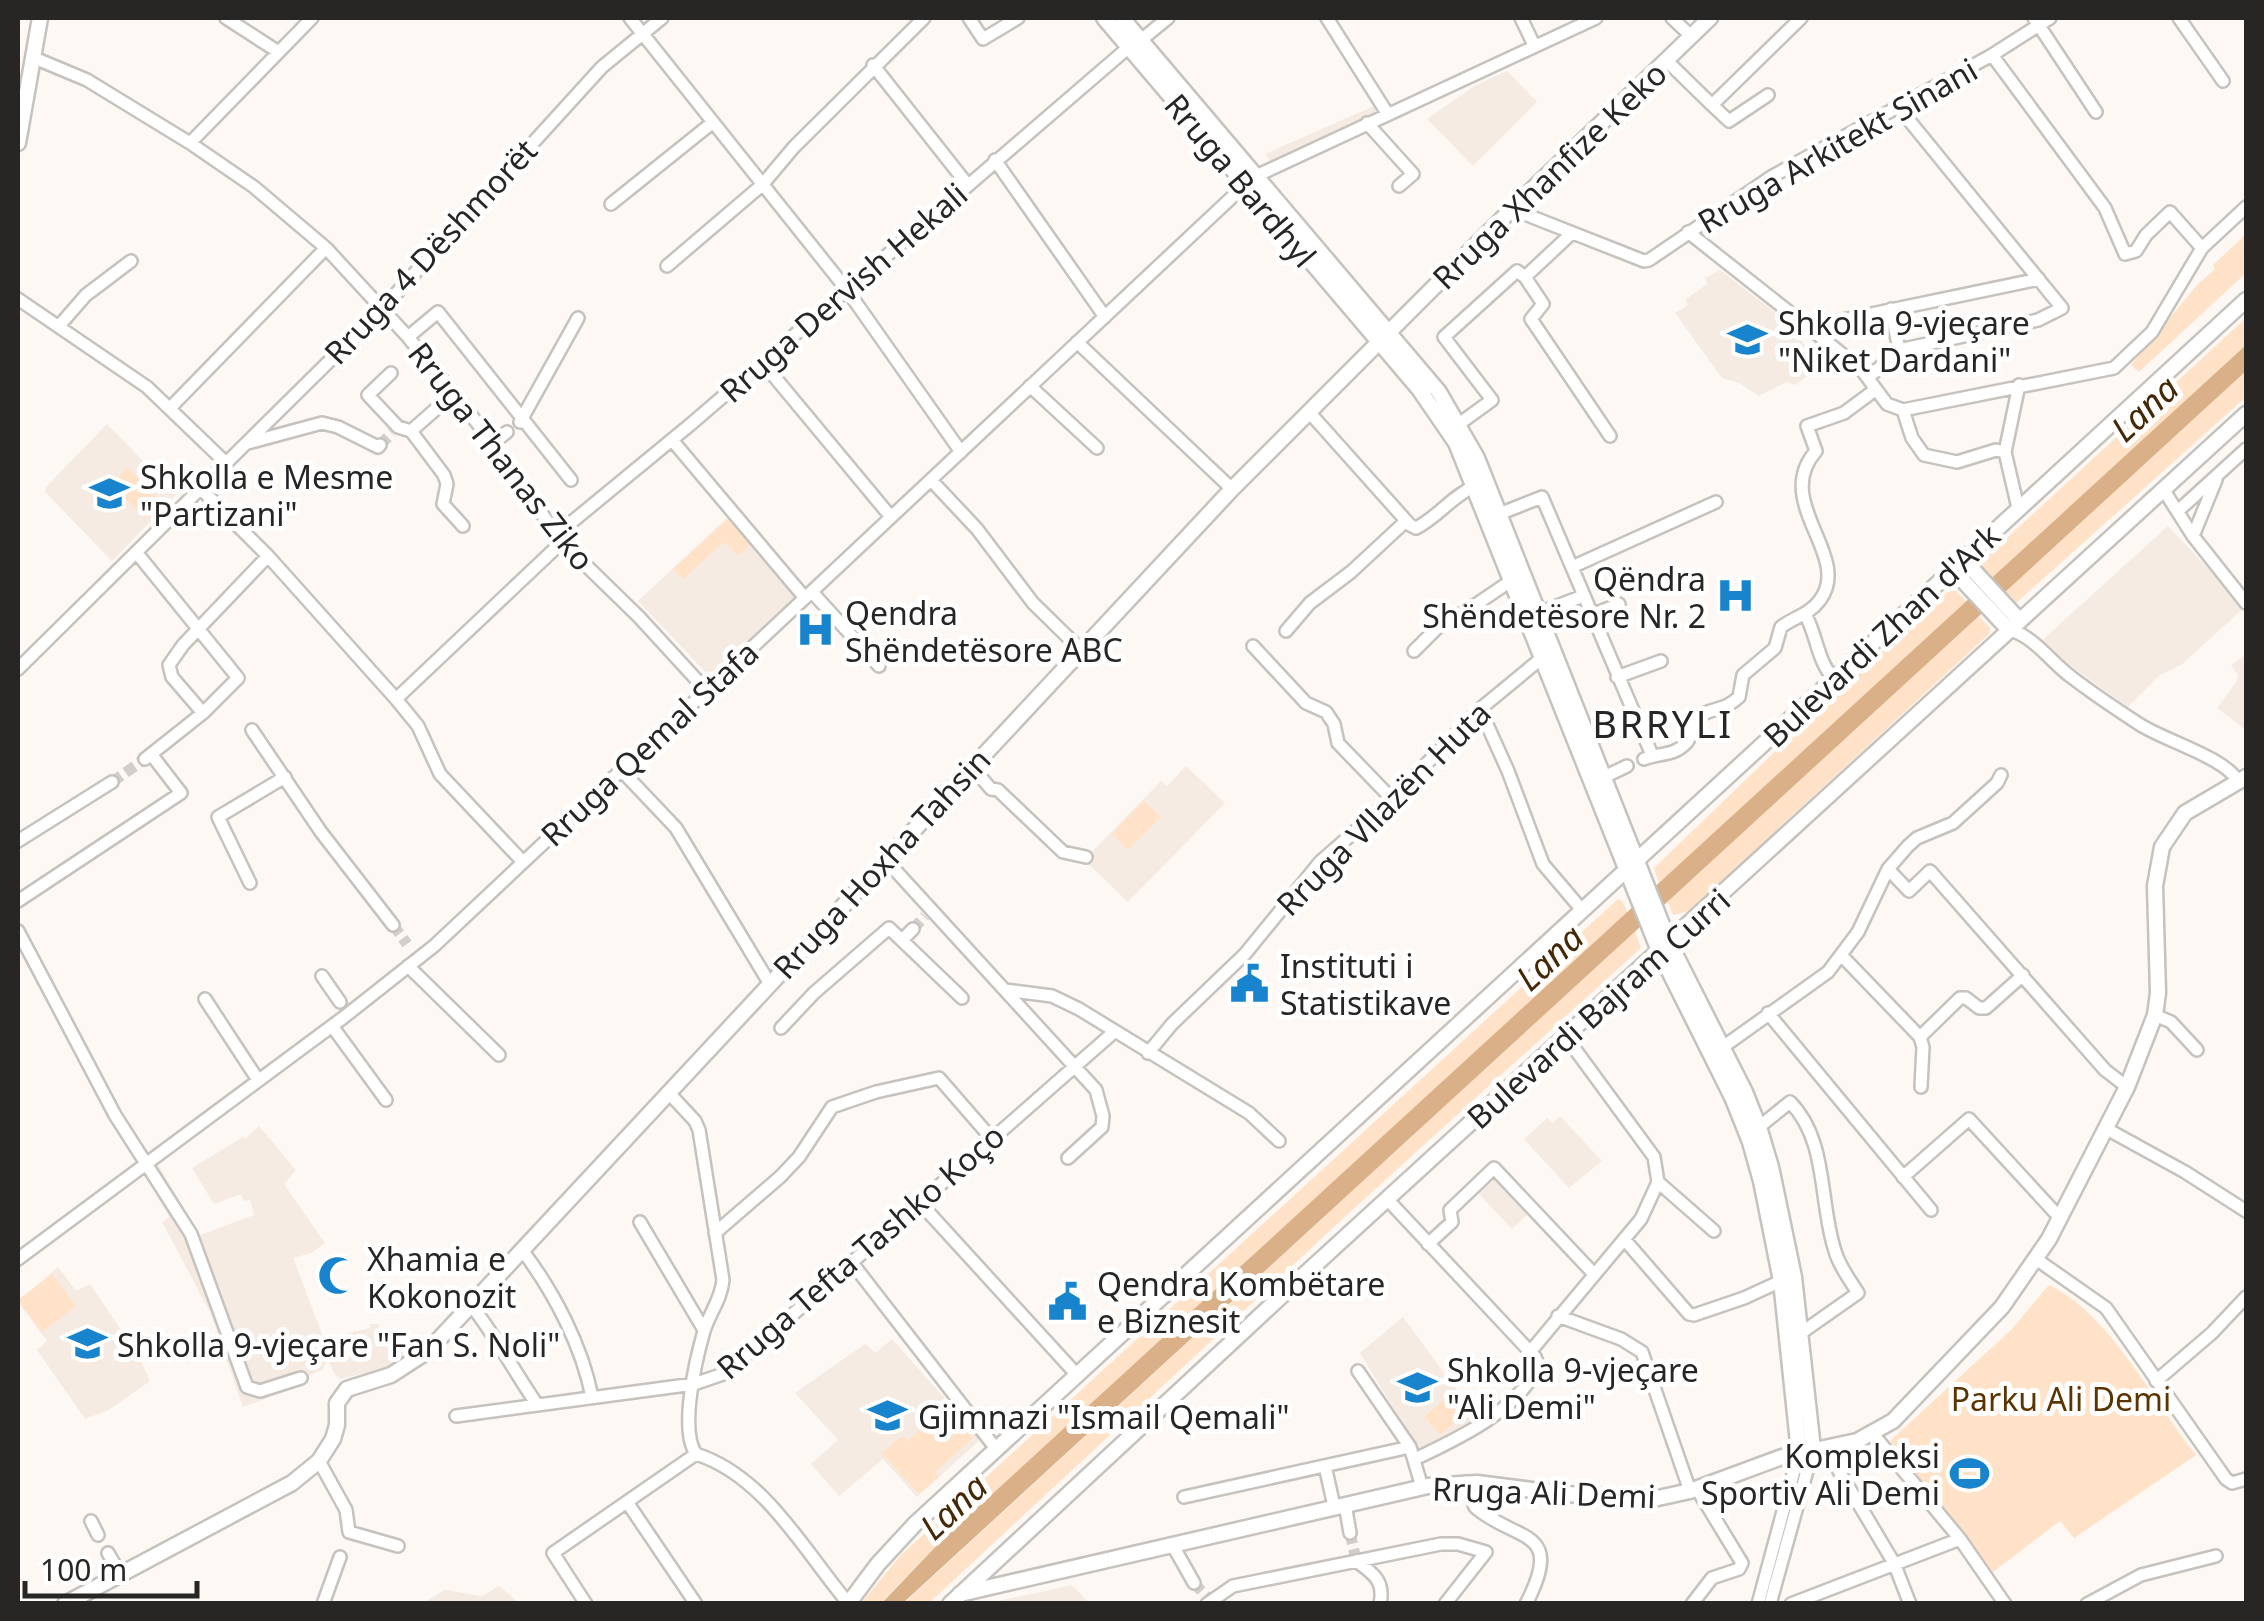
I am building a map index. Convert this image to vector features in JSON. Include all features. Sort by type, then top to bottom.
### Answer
[{"type":"main road","points":[[18,143],[40,18]]},
{"type":"main road","name":"Rruga Bardhyl","points":[[1104,18],[1135,43],[1383,337]]},
{"type":"main road","name":"Rruga Bardhyl","points":[[1122,18],[1135,43]]},
{"type":"main road","name":"Rruga Xhanfize Keko","points":[[1383,337],[1710,18]]},
{"type":"main road","name":"Bulevardi Zhan d'Ark","points":[[1078,1376],[2246,300]]},
{"type":"main road","points":[[1383,337],[1438,392],[1459,424],[1500,514],[1604,777],[1641,890],[1750,1142],[1762,1180],[1782,1281],[1806,1451]]},
{"type":"main road","points":[[1383,337],[1440,414],[1475,486],[1542,657],[1632,864]]},
{"type":"main road","name":"Rruga Hoxha Tahsin","points":[[319,1461],[337,1425],[340,1397],[352,1386],[391,1374],[428,1351],[1080,650],[1383,337]]},
{"type":"main road","name":"Bulevardi Bajram Curri","points":[[955,1599],[2012,623],[2246,414]]},
{"type":"main road","points":[[1957,564],[2012,623]]},
{"type":"main road","name":"Rruga Ali Demi","points":[[955,1599],[1021,1579],[1422,1486],[1466,1482],[1658,1498],[1873,1434],[1893,1421],[2002,1307],[2060,1218],[2127,1087],[2155,1015],[2156,886],[2162,847],[2186,813],[2242,779]]},
{"type":"main road","points":[[1664,946],[1722,1047],[1759,1127],[1785,1228],[1801,1333],[1806,1451]]},
{"type":"main road","points":[[848,1603],[916,1524],[1078,1376]]},
{"type":"main road","points":[[66,1604],[92,1597],[120,1574],[292,1483],[319,1461]]},
{"type":"main road","points":[[1000,1556],[1021,1579]]},
{"type":"street","points":[[226,18],[276,52]]},
{"type":"street","points":[[190,143],[312,18]]},
{"type":"street","points":[[630,18],[847,290],[962,452]]},
{"type":"street","name":"Rruga 4 Dëshmorët","points":[[18,669],[382,308],[558,113],[642,32],[662,18]]},
{"type":"street","points":[[666,266],[762,186],[794,147],[924,18]]},
{"type":"street","points":[[968,18],[983,39],[1018,18]]},
{"type":"street","name":"Rruga Dervish Hekali","points":[[396,699],[559,539],[995,160],[1168,18]]},
{"type":"street","points":[[1327,18],[1387,113]]},
{"type":"street","points":[[1521,18],[1534,45]]},
{"type":"street","name":"Rruga Qemal Stafa","points":[[18,1259],[332,1026],[345,1008],[412,962],[1251,180],[1596,18]]},
{"type":"street","points":[[1672,18],[1691,36]]},
{"type":"street","points":[[1712,105],[1801,18]]},
{"type":"street","points":[[2179,18],[2223,81]]},
{"type":"street","points":[[2041,20],[2096,112]]},
{"type":"street","name":"Rruga Arkitekt Sinani","points":[[1512,209],[1644,261],[1654,258],[1790,165],[1992,55],[2041,20]]},
{"type":"street","points":[[1992,55],[2105,208],[2124,254],[2136,251],[2170,212],[2202,248]]},
{"type":"street","name":"Rruga Thanas Ziko","points":[[32,57],[86,80],[190,143],[254,188],[326,248],[408,336],[559,539],[706,690]]},
{"type":"street","points":[[1666,60],[1728,120],[1768,95]]},
{"type":"street","points":[[874,65],[967,184]]},
{"type":"street","points":[[1500,514],[1542,497],[1648,757],[1670,755],[1690,740],[1702,714],[1725,710],[1739,697],[1743,676],[1775,648],[1781,627],[1804,614],[1823,596],[1830,570],[1802,498],[1810,458],[1816,451],[1807,426],[1844,413],[1900,350],[2051,315],[2062,308],[1898,108]]},
{"type":"street","points":[[611,204],[712,123]]},
{"type":"street","points":[[1367,123],[1413,174],[1400,186]]},
{"type":"street","points":[[995,160],[1104,317]]},
{"type":"street","points":[[1688,232],[1862,369],[1886,404],[1903,410],[2114,368],[2152,332],[2202,248],[2246,207]]},
{"type":"street","points":[[1525,278],[1572,233]]},
{"type":"street","points":[[171,407],[326,248]]},
{"type":"street","points":[[59,326],[86,295],[132,261]]},
{"type":"street","points":[[1459,424],[1492,400],[1444,336],[1517,270],[1543,304],[1530,319],[1610,436]]},
{"type":"street","points":[[1809,327],[2039,279]]},
{"type":"street","points":[[18,300],[127,372],[171,407],[225,462]]},
{"type":"street","points":[[1891,309],[1900,350]]},
{"type":"street","points":[[408,336],[438,312],[570,480]]},
{"type":"street","points":[[522,421],[578,318]]},
{"type":"street","points":[[1077,342],[1232,489]]},
{"type":"street","points":[[763,363],[891,518]]},
{"type":"street","points":[[391,372],[368,395],[444,475],[447,484],[443,504],[463,526]]},
{"type":"street","points":[[2018,508],[2006,452],[2019,385]]},
{"type":"street","points":[[1030,386],[1097,448]]},
{"type":"street","points":[[400,430],[453,394]]},
{"type":"street","points":[[1903,410],[1912,438],[1924,455],[1957,462],[1996,450],[2006,452]]},
{"type":"street","points":[[1309,412],[1416,528],[1448,501],[1475,486]]},
{"type":"street","points":[[244,444],[322,423],[380,445]]},
{"type":"street","points":[[492,444],[507,432]]},
{"type":"street","points":[[672,440],[808,595],[879,666]]},
{"type":"street","points":[[2179,510],[2246,449]]},
{"type":"street","points":[[2193,536],[2219,473]]},
{"type":"street","points":[[931,480],[976,528],[1033,603],[1080,650]]},
{"type":"street","points":[[200,488],[268,556],[396,699],[425,737],[440,774],[523,862]]},
{"type":"street","points":[[2163,489],[2193,536],[2246,603]]},
{"type":"street","points":[[1572,567],[1716,502]]},
{"type":"street","points":[[1286,631],[1310,603],[1406,521]]},
{"type":"street","points":[[18,900],[181,793],[148,756],[203,713],[238,678],[136,552]]},
{"type":"street","points":[[203,713],[168,670],[171,660],[268,556]]},
{"type":"street","points":[[1414,651],[1445,620],[1465,612],[1512,580]]},
{"type":"street","points":[[1539,613],[1583,596]]},
{"type":"street","points":[[1592,614],[1619,604]]},
{"type":"street","points":[[1804,614],[1824,667],[1833,678]]},
{"type":"street","points":[[2012,623],[2066,674],[2111,706],[2242,779]]},
{"type":"street","points":[[1252,646],[1306,702],[1326,712],[1334,724],[1338,743],[1392,799]]},
{"type":"street","name":"Rruga Vllazën Huta","points":[[1148,1053],[1172,1024],[1245,954],[1320,862],[1392,799],[1480,709],[1542,657]]},
{"type":"street","points":[[1617,677],[1661,661]]},
{"type":"street","points":[[1480,709],[1543,864],[1582,910]]},
{"type":"street","points":[[252,730],[330,844],[393,925]]},
{"type":"street","points":[[971,766],[1063,852],[1086,858]]},
{"type":"street","points":[[1604,777],[1627,766]]},
{"type":"street","points":[[621,770],[676,828],[770,984]]},
{"type":"street","points":[[1722,1047],[1828,972],[1858,932],[1888,869],[1917,838],[1942,829],[1963,815],[2001,775]]},
{"type":"street","points":[[250,883],[218,817],[285,778]]},
{"type":"street","points":[[18,841],[112,782]]},
{"type":"street","points":[[885,859],[928,913],[1096,1090],[1102,1127],[1068,1158]]},
{"type":"street","points":[[1888,869],[1909,891],[1930,871],[2105,1070],[2127,1087]]},
{"type":"street","points":[[781,1028],[814,993],[889,928],[962,998]]},
{"type":"street","points":[[902,940],[912,929]]},
{"type":"street","points":[[18,931],[115,1115],[192,1234],[246,1387],[260,1391],[300,1378]]},
{"type":"street","points":[[407,944],[412,962],[499,1054]]},
{"type":"street","points":[[1842,956],[1920,1036],[1924,1047],[1920,1087]]},
{"type":"street","points":[[1920,1036],[1960,998],[1986,1008],[2024,974]]},
{"type":"street","points":[[322,976],[345,1008]]},
{"type":"street","points":[[1005,990],[1052,996],[1248,1113],[1279,1141]]},
{"type":"street","points":[[206,999],[258,1080]]},
{"type":"street","points":[[1768,1013],[1931,1210]]},
{"type":"street","points":[[2155,1015],[2171,1022],[2197,1050]]},
{"type":"street","points":[[332,1026],[386,1100]]},
{"type":"street","name":"Rruga Tefta Tashko Koço","points":[[456,1416],[694,1384],[726,1373],[1114,1032]]},
{"type":"street","points":[[1530,1352],[1624,1239],[1649,1205],[1658,1182],[1658,1166],[1566,1037]]},
{"type":"street","points":[[715,1233],[780,1178],[805,1148],[825,1114],[843,1102],[939,1078],[992,1139]]},
{"type":"street","points":[[668,1092],[699,1130],[722,1290],[704,1330],[688,1438],[696,1454],[729,1468],[754,1488],[848,1603]]},
{"type":"street","points":[[1759,1127],[1788,1102],[1803,1116],[1822,1176],[1835,1254],[1858,1293],[1801,1333]]},
{"type":"street","points":[[1903,1177],[1969,1119],[2060,1218]]},
{"type":"street","points":[[2105,1128],[2246,1211]]},
{"type":"street","points":[[1428,1244],[1452,1222],[1450,1210],[1494,1168],[1593,1274]]},
{"type":"street","points":[[1658,1182],[1714,1231]]},
{"type":"street","points":[[1387,1200],[1539,1366],[1509,1402],[1472,1430],[1415,1459]]},
{"type":"street","points":[[920,1203],[1078,1376]]},
{"type":"street","points":[[640,1222],[704,1330]]},
{"type":"street","points":[[1624,1239],[1694,1315],[1782,1281]]},
{"type":"street","points":[[522,1250],[572,1332],[584,1359],[592,1397]]},
{"type":"street","points":[[2036,1260],[2106,1308],[2226,1479],[2232,1483],[2246,1479]]},
{"type":"street","points":[[852,1263],[996,1450]]},
{"type":"street","points":[[2156,1382],[2212,1334],[2246,1297]]},
{"type":"street","points":[[471,1305],[486,1322],[536,1403]]},
{"type":"street","points":[[1558,1316],[1621,1339],[1642,1352],[1694,1490],[1742,1559],[1742,1566],[1712,1578],[1692,1604]]},
{"type":"street","points":[[1358,1371],[1410,1446],[1422,1486]]},
{"type":"street","points":[[1873,1434],[1960,1539],[2005,1604]]},
{"type":"street","points":[[1184,1497],[1410,1446]]},
{"type":"street","points":[[1806,1451],[1836,1466],[1894,1564],[1910,1604]]},
{"type":"street","points":[[1758,1604],[1806,1451]]},
{"type":"street","points":[[1770,1604],[1806,1451]]},
{"type":"street","points":[[586,1604],[554,1553],[696,1454]]},
{"type":"street","points":[[319,1461],[346,1510],[349,1532],[398,1546]]},
{"type":"street","points":[[1325,1466],[1350,1532]]},
{"type":"street","points":[[1466,1482],[1475,1507],[1524,1533],[1536,1545],[1540,1574],[1526,1604]]},
{"type":"street","points":[[627,1502],[696,1604]]},
{"type":"street","points":[[91,1521],[98,1535]]},
{"type":"street","points":[[1791,1604],[1960,1539]]},
{"type":"street","points":[[1172,1544],[1194,1583]]},
{"type":"street","points":[[1208,1601],[1234,1586],[1355,1558],[1441,1544],[1486,1552],[1446,1604]]},
{"type":"street","points":[[108,1553],[120,1574]]},
{"type":"street","points":[[2087,1604],[2141,1574],[2216,1556]]},
{"type":"street","points":[[323,1604],[340,1557]]},
{"type":"street","points":[[1355,1558],[1377,1577],[1382,1590],[1380,1604]]},
{"type":"shaded area","points":[[1507,71],[1537,102],[1473,166],[1427,119],[1476,85]]},
{"type":"shaded area","points":[[1374,106],[1378,113],[1272,164],[1265,154]]},
{"type":"shaded area","name":"Shkolla 9-vjeçare \"Niket Dardani\"","points":[[1720,270],[1790,324],[1820,367],[1795,385],[1787,382],[1759,396],[1722,378],[1675,313],[1707,284],[1705,278]]},
{"type":"shaded area","points":[[2246,345],[2246,371],[903,1603],[881,1604],[941,1541]]},
{"type":"shaded area","name":"Shkolla e Mesme \"Partizani\"","points":[[107,424],[176,495],[112,561],[45,492]]},
{"type":"shaded area","points":[[730,515],[796,596],[709,676],[638,601]]},
{"type":"shaded area","points":[[2168,526],[2245,607],[2181,665],[2160,675],[2128,707],[2039,643]]},
{"type":"shaded area","points":[[2246,655],[2246,730],[2217,708],[2237,681],[2238,675],[2231,665]]},
{"type":"shaded area","points":[[1186,766],[1225,803],[1128,902],[1084,860],[1161,781],[1167,786]]},
{"type":"shaded area","points":[[1560,1116],[1602,1161],[1569,1188],[1524,1139],[1547,1118],[1552,1123]]},
{"type":"shaded area","points":[[259,1126],[296,1170],[284,1184],[325,1243],[311,1253],[293,1258],[324,1339],[379,1324],[379,1329],[402,1336],[418,1348],[393,1366],[341,1379],[328,1360],[322,1370],[298,1380],[291,1389],[243,1407],[210,1312],[162,1222],[169,1217],[145,1176],[159,1166],[200,1235],[254,1215],[250,1200],[244,1201],[241,1194],[214,1204],[192,1168],[245,1139]]},
{"type":"shaded area","points":[[1494,1179],[1528,1214],[1512,1229],[1479,1194]]},
{"type":"shaded area","name":"Shkolla 9-vjeçare \"Fan S. Noli\"","points":[[58,1267],[76,1291],[90,1284],[138,1355],[150,1381],[109,1410],[85,1419],[37,1350],[47,1341],[18,1302]]},
{"type":"shaded area","name":"Shkolla 9-vjeçare \"Ali Demi\"","points":[[1403,1317],[1479,1420],[1421,1453],[1360,1353]]},
{"type":"shaded area","name":"Gjimnazi \"Ismail Qemali\"","points":[[892,1339],[981,1439],[917,1497],[883,1459],[839,1496],[811,1464],[838,1440],[795,1393],[862,1346],[866,1344],[875,1353]]},
{"type":"shaded area","points":[[1072,1585],[1089,1603],[997,1601],[1031,1594]]},
{"type":"shaded area","points":[[499,1586],[519,1603],[421,1604],[445,1590],[482,1596]]},
{"type":"green space","points":[[2246,234],[2246,273],[2139,372],[2131,365],[2197,285],[2215,269],[2213,265]]},
{"type":"green space","points":[[2246,318],[2246,345],[1992,579],[1980,566],[1983,560]]},
{"type":"green space","points":[[2246,371],[2246,397],[2015,604],[2004,591]]},
{"type":"green space","points":[[127,468],[162,502],[145,518],[111,484]]},
{"type":"green space","points":[[730,517],[752,543],[738,556],[724,542],[683,579],[673,569]]},
{"type":"green space","points":[[1950,590],[1967,602],[1659,884],[1654,868]]},
{"type":"green space","points":[[1979,616],[1990,633],[1689,911],[1673,915],[1667,900]]},
{"type":"green space","points":[[1144,801],[1161,817],[1128,850],[1112,834]]},
{"type":"green space","points":[[1618,899],[1628,914],[941,1541],[881,1603],[863,1601],[901,1555]]},
{"type":"green space","points":[[1635,931],[1641,948],[929,1603],[903,1604]]},
{"type":"green space","points":[[52,1274],[76,1306],[42,1332],[18,1300]]},
{"type":"green space","name":"Parku Ali Demi","points":[[2049,1285],[2071,1298],[2111,1337],[2196,1455],[2074,1538],[2060,1521],[1993,1572],[1890,1441],[2012,1329]]},
{"type":"green space","points":[[1451,1393],[1467,1412],[1440,1435],[1424,1417]]},
{"type":"green space","points":[[941,1404],[973,1438],[935,1472],[939,1477],[919,1494],[882,1453],[902,1436],[908,1441]]},
{"type":"tunnel","points":[[380,445],[392,433]]},
{"type":"tunnel","points":[[112,782],[145,759]]},
{"type":"tunnel","points":[[913,929],[925,916]]},
{"type":"tunnel","points":[[393,925],[407,944]]},
{"type":"tunnel","points":[[1350,1533],[1355,1555]]},
{"type":"tunnel","points":[[1194,1583],[1207,1597]]},
{"type":"place","name":"Shkolla 9-vjeçare \"Niket Dardani\"","points":[[1748,340]]},
{"type":"place","name":"Shkolla e Mesme \"Partizani\"","points":[[110,494]]},
{"type":"place","name":"Qëndra Shëndetësore Nr. 2","points":[[1736,596]]},
{"type":"place","name":"Qendra Shëndetësore ABC","points":[[815,630]]},
{"type":"place","name":"Instituti i Statistikave","points":[[1250,983]]},
{"type":"place","name":"Xhamia e Kokonozit","points":[[337,1276]]},
{"type":"place","name":"Qendra Kombëtare e Biznesit","points":[[1067,1301]]},
{"type":"place","name":"Shkolla 9-vjeçare \"Fan S. Noli\"","points":[[87,1344]]},
{"type":"place","name":"Shkolla 9-vjeçare \"Ali Demi\"","points":[[1417,1387]]},
{"type":"place","name":"Gjimnazi \"Ismail Qemali\"","points":[[888,1416]]},
{"type":"place","name":"Kompleksi Sportiv Ali Demi","points":[[1970,1473]]},
{"type":"district","name":"BRRYLI","points":[[1663,723]]},
{"type":"water label","name":"Lana","points":[[2144,408]]},
{"type":"water label","name":"Lana","points":[[1549,957]]},
{"type":"water label","name":"Lana","points":[[953,1506]]}]
